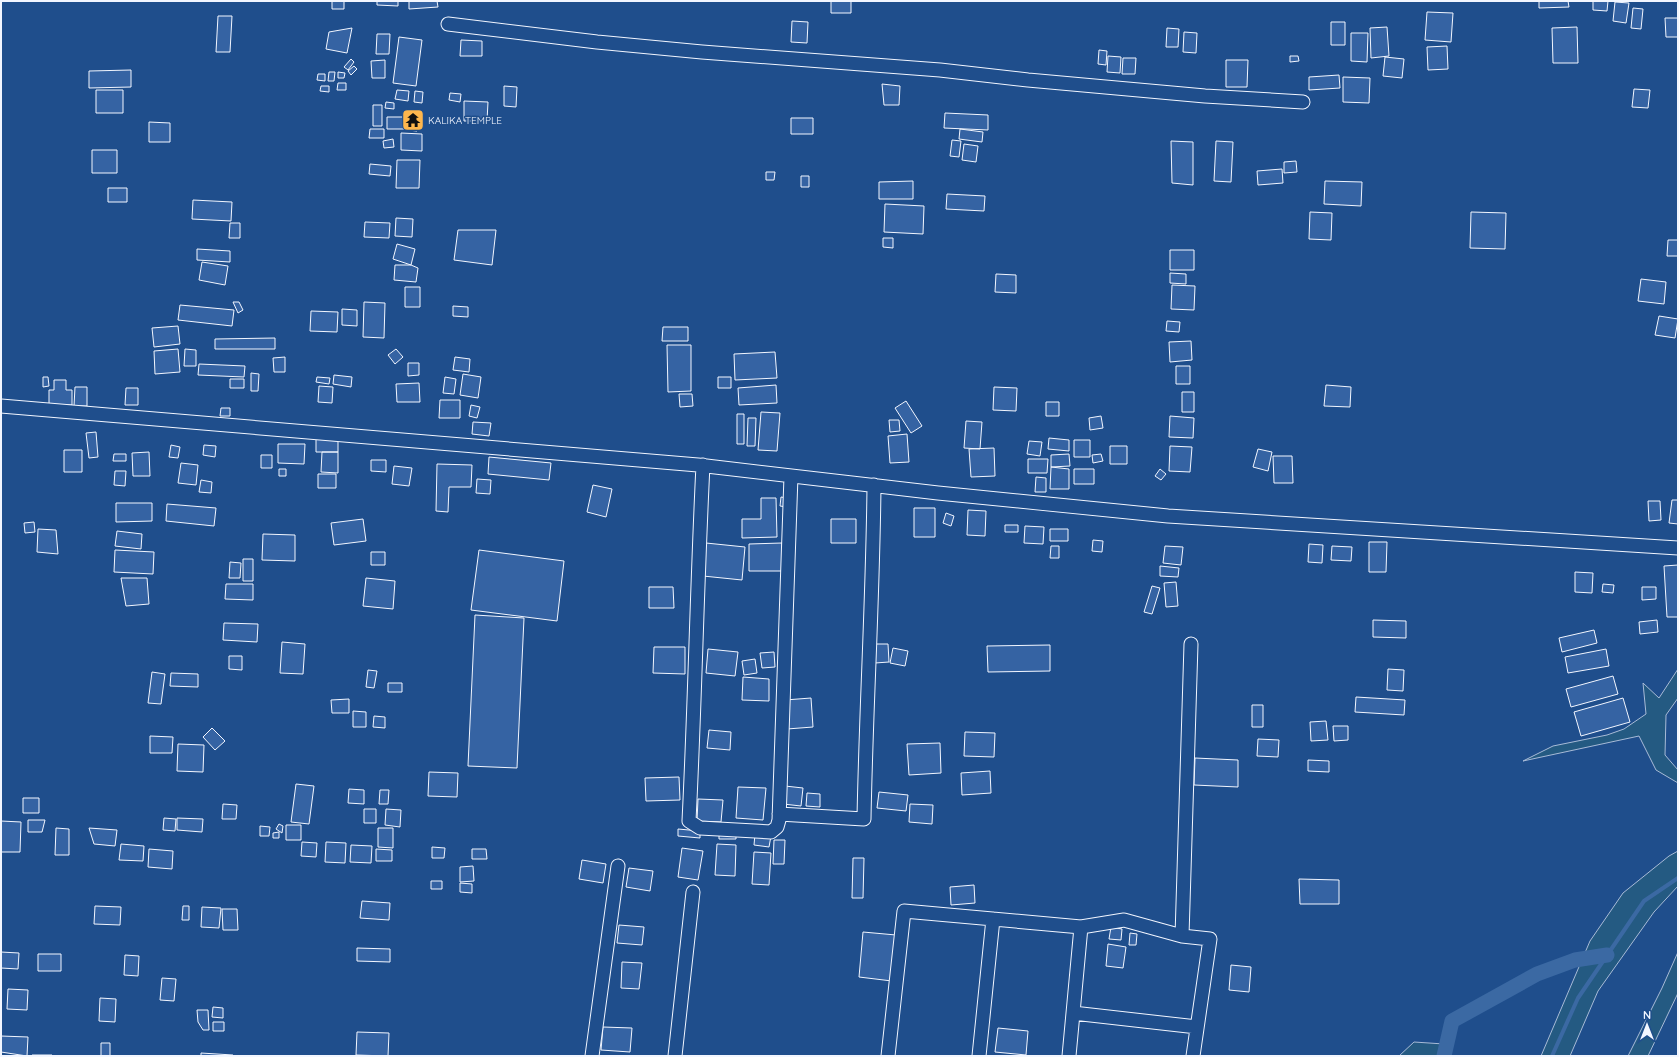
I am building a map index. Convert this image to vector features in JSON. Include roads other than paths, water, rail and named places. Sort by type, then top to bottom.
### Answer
[{"type":"street","points":[[448,24],[597,42],[695,51],[940,70],[1028,80],[1205,96],[1303,102]]},
{"type":"street","points":[[1,406],[703,465],[791,476],[1168,516],[1678,548]]},
{"type":"street","points":[[703,465],[698,567],[695,709],[689,820],[700,828],[771,832],[777,827],[779,814],[791,476]]},
{"type":"street","points":[[779,814],[864,819],[873,581],[874,485]]},
{"type":"street","points":[[1182,936],[1191,644]]},
{"type":"street","points":[[592,1056],[618,866]]},
{"type":"street","points":[[675,1056],[693,892]]},
{"type":"street","points":[[888,1056],[904,911],[1081,927],[1124,920],[1182,936],[1210,939],[1193,1056]]},
{"type":"street","points":[[979,1056],[992,919]]},
{"type":"street","points":[[1069,1056],[1081,927]]},
{"type":"street","points":[[1073,1013],[1197,1027]]},
{"type":"waterway","points":[[1552,1056],[1578,998],[1644,901],[1678,878]]},
{"type":"waterway","points":[[1444,1056],[1452,1021],[1537,974],[1575,960],[1607,955]]},
{"type":"place","name":"KALIKA TEMPLE","points":[[413,120]]}]
